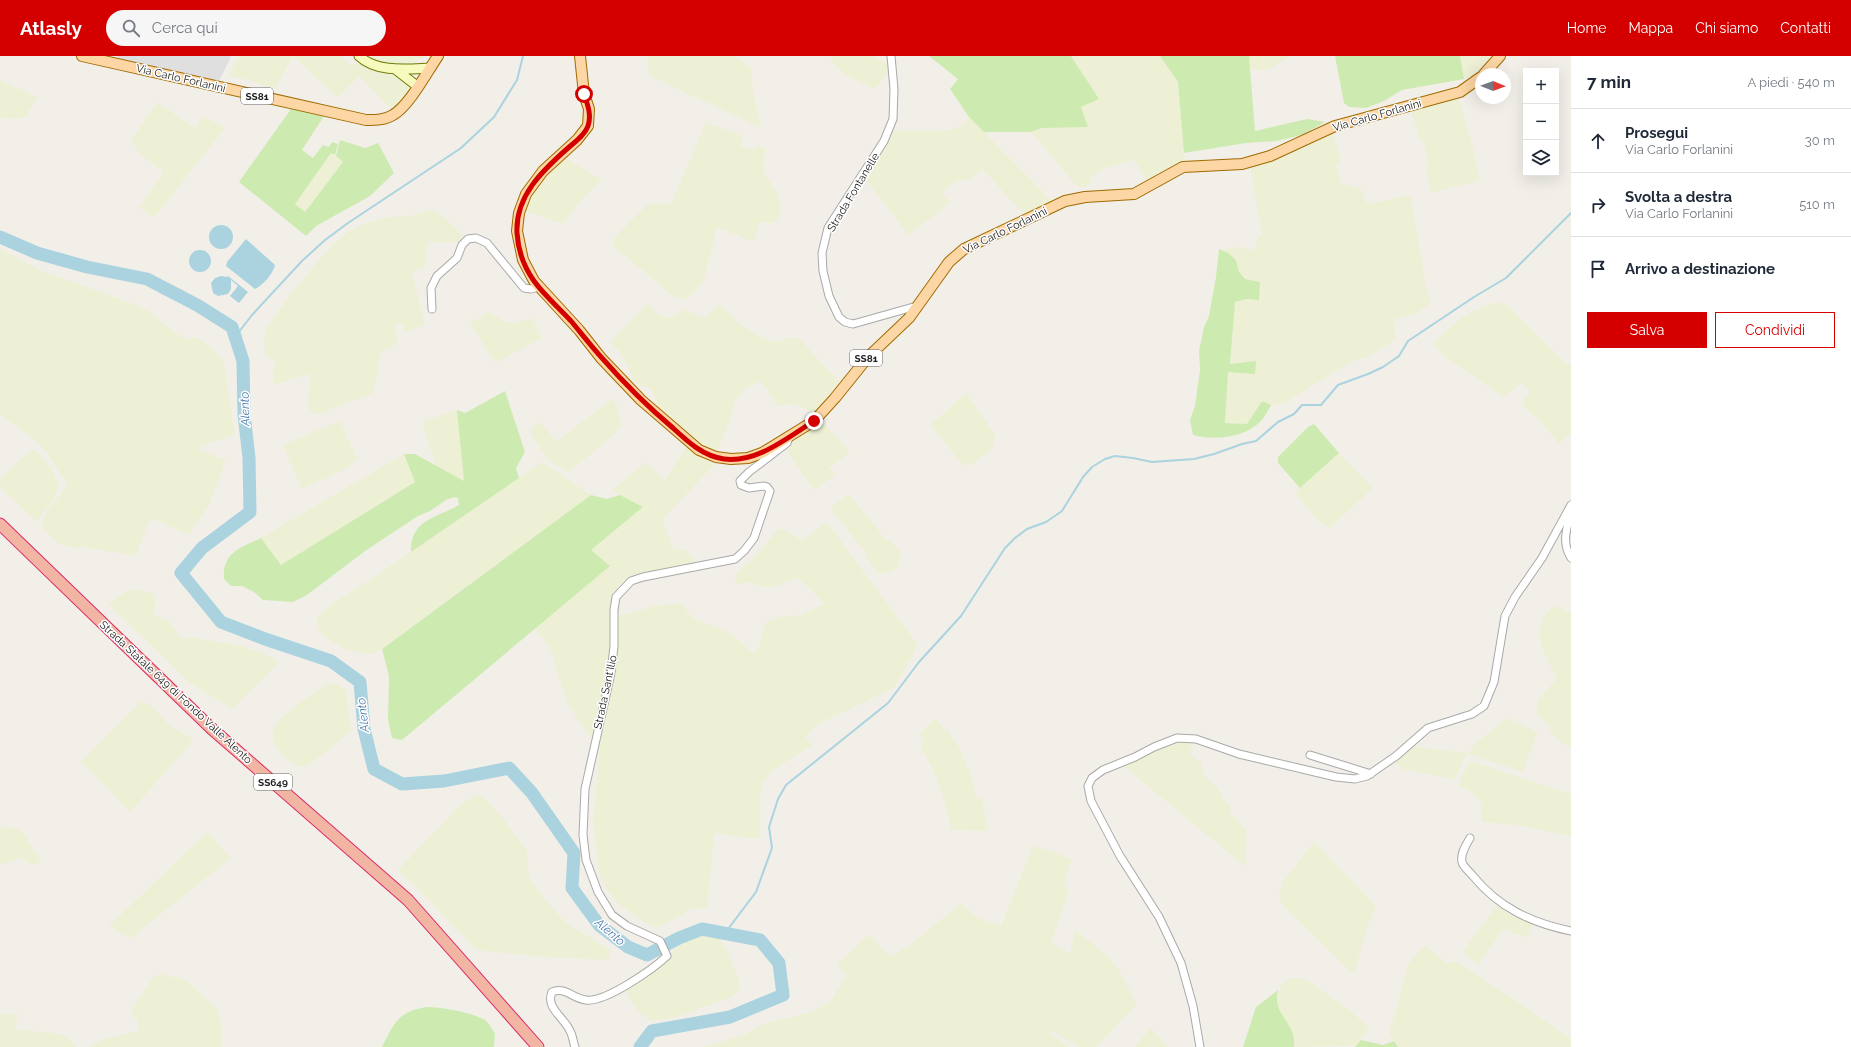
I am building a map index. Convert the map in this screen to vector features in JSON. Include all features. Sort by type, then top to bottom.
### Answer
[{"type":"highway","name":"Strada Statale 649 di Fondo Valle Alento","points":[[0,524],[212,729],[408,900],[538,1047]]},
{"type":"main road","name":"Via Carlo Forlanini","points":[[82,56],[366,120],[383,120],[393,116],[403,107],[438,56]]},
{"type":"main road","points":[[359,56],[373,65],[395,69],[430,68]]},
{"type":"main road","name":"Via Carlo Forlanini","points":[[580,56],[584,94],[589,109],[588,126],[578,140],[542,171],[526,194],[519,213],[517,231],[518,245],[523,260],[534,281],[539,287],[579,330],[601,358],[641,400],[699,450],[723,459],[743,458],[762,453],[814,421],[835,398],[868,357],[909,318],[949,262],[964,249],[1065,201],[1085,197],[1134,194],[1182,166],[1242,164],[1270,156],[1335,126],[1460,92],[1475,81]]},
{"type":"main road","points":[[1489,68],[1500,56]]},
{"type":"main road","points":[[395,69],[417,86]]},
{"type":"street","name":"Strada Fontanelle","points":[[891,56],[894,89],[893,119],[884,142],[828,228],[822,253],[823,271],[829,296],[839,317],[845,322],[853,324],[917,306]]},
{"type":"street","points":[[432,310],[431,288],[437,276],[457,258],[462,245],[468,239],[476,238],[487,243],[524,288],[531,289],[539,287]]},
{"type":"street","name":"Strada Sant'Ilio","points":[[575,1047],[570,1030],[551,1004],[552,992],[563,990],[577,998],[588,1001],[607,996],[651,971],[667,956],[660,941],[627,926],[612,915],[598,892],[586,860],[582,835],[585,789],[611,673],[614,646],[614,610],[616,597],[631,581],[684,568],[723,562],[736,558],[744,551],[754,538],[770,491],[764,486],[746,487],[741,485],[740,480],[787,443],[790,436]]},
{"type":"street","points":[[1200,1047],[1193,1006],[1182,964],[1159,917],[1120,856],[1091,801],[1088,786],[1092,778],[1103,770],[1177,738],[1196,739],[1239,754],[1336,777],[1355,779],[1371,774],[1396,756],[1428,728],[1472,714],[1484,706],[1494,682],[1505,616],[1515,597],[1542,558],[1571,506]]},
{"type":"street","points":[[1571,512],[1564,537],[1566,549],[1571,558]]},
{"type":"street","points":[[1310,755],[1371,774]]},
{"type":"street","points":[[1470,838],[1462,855],[1462,863],[1499,902],[1524,917],[1553,927],[1571,931]]},
{"type":"shaded area","points":[[118,56],[231,57],[219,81],[117,58]]},
{"type":"green space","points":[[239,56],[293,56],[276,88],[267,87],[253,81],[228,76]]},
{"type":"green space","points":[[293,56],[341,56],[349,65],[356,63],[391,71],[411,87],[405,99],[393,109],[388,106],[359,76],[337,98]]},
{"type":"green space","points":[[372,56],[427,56],[413,62],[387,64],[372,58]]},
{"type":"green space","points":[[648,56],[733,56],[751,67],[753,90],[761,128],[652,77],[647,66]]},
{"type":"green space","points":[[830,56],[873,56],[890,65],[891,69],[875,89],[849,77],[834,65]]},
{"type":"green space","points":[[929,56],[1071,56],[1099,99],[1081,107],[1088,127],[1041,128],[1031,132],[984,132],[969,117],[950,89],[958,79]]},
{"type":"green space","points":[[1071,56],[1160,56],[1178,82],[1185,161],[1147,183],[1134,159],[1108,167],[1096,173],[1086,187],[1080,187],[1075,184],[1031,132],[1041,128],[1062,127],[1081,106],[1099,99]]},
{"type":"green space","points":[[1160,56],[1249,56],[1255,131],[1307,119],[1325,122],[1302,135],[1276,141],[1246,143],[1184,153],[1178,82]]},
{"type":"green space","points":[[1249,56],[1291,56],[1267,70],[1258,70],[1250,68]]},
{"type":"green space","points":[[1335,56],[1460,56],[1464,79],[1402,90],[1384,101],[1366,108],[1349,107],[1344,103]]},
{"type":"green space","points":[[1460,56],[1494,56],[1481,68],[1475,68],[1475,73],[1473,75],[1464,79]]},
{"type":"green space","points":[[0,80],[38,97],[25,117],[19,119],[0,118]]},
{"type":"green space","points":[[1458,96],[1470,135],[1480,180],[1431,193],[1426,169],[1428,161],[1424,143],[1421,142],[1410,108]]},
{"type":"green space","points":[[157,102],[195,128],[204,116],[225,128],[154,218],[139,207],[164,172],[137,152],[137,147],[130,142]]},
{"type":"green space","points":[[293,106],[326,113],[302,150],[313,158],[323,145],[329,147],[332,142],[338,144],[335,155],[331,153],[295,204],[305,212],[343,162],[336,156],[340,140],[365,148],[378,143],[394,173],[370,196],[316,226],[306,236],[239,182]]},
{"type":"green space","points":[[969,117],[1053,202],[1026,216],[982,169],[971,179],[957,181],[941,192],[950,203],[908,235],[864,177],[891,131],[946,131],[961,126]]},
{"type":"green space","points":[[706,123],[738,134],[743,140],[740,147],[753,149],[759,146],[766,148],[763,165],[766,176],[775,189],[782,209],[777,220],[772,223],[762,222],[759,225],[754,242],[717,227],[705,276],[701,285],[683,300],[673,296],[612,245],[615,237],[648,204],[671,204]]},
{"type":"green space","points":[[1332,132],[1341,161],[1336,164],[1341,183],[1361,189],[1367,204],[1410,195],[1425,278],[1424,280],[1431,303],[1416,314],[1394,319],[1396,339],[1372,355],[1347,364],[1285,403],[1271,405],[1262,401],[1247,424],[1225,423],[1228,372],[1254,374],[1255,361],[1230,364],[1235,302],[1246,299],[1259,300],[1260,283],[1245,279],[1239,272],[1236,260],[1224,251],[1229,247],[1251,250],[1255,248],[1259,237],[1262,236],[1250,165]]},
{"type":"green space","points":[[331,153],[343,162],[305,212],[294,204]]},
{"type":"green space","points":[[565,158],[602,180],[581,200],[564,224],[524,211],[528,199],[542,179]]},
{"type":"green space","points":[[431,210],[442,215],[463,236],[461,241],[438,243],[428,241],[424,269],[418,268],[417,271],[412,273],[425,325],[404,332],[402,323],[394,325],[398,344],[381,351],[373,393],[316,415],[309,409],[307,401],[311,383],[309,374],[274,385],[273,372],[276,362],[265,353],[264,342],[266,330],[296,287],[333,244],[348,232],[363,224],[389,217],[409,216]]},
{"type":"green space","points":[[0,249],[42,271],[131,303],[148,311],[185,340],[194,337],[199,339],[217,353],[224,363],[235,435],[203,445],[197,449],[226,460],[209,505],[189,535],[152,518],[147,526],[136,556],[83,547],[74,548],[63,545],[55,541],[43,527],[42,522],[48,509],[68,486],[46,451],[34,439],[0,415]]},
{"type":"green space","points":[[1219,249],[1228,253],[1236,260],[1239,272],[1245,279],[1260,282],[1259,300],[1246,299],[1235,302],[1230,364],[1256,361],[1255,374],[1228,372],[1225,423],[1247,424],[1262,401],[1271,405],[1261,421],[1247,431],[1229,437],[1210,438],[1193,435],[1190,420],[1195,406],[1200,370],[1199,351],[1204,327],[1209,316]]},
{"type":"green space","points":[[1497,302],[1507,305],[1568,365],[1571,365],[1571,433],[1559,444],[1539,420],[1524,407],[1524,398],[1530,392],[1522,383],[1503,397],[1443,355],[1434,345],[1437,339],[1463,317],[1473,311]]},
{"type":"green space","points":[[648,304],[660,316],[669,318],[685,310],[704,318],[719,304],[740,324],[763,338],[775,342],[794,337],[801,340],[825,367],[840,381],[814,413],[797,405],[787,404],[777,406],[761,381],[742,390],[734,404],[732,415],[717,452],[700,444],[660,410],[649,387],[640,386],[633,380],[619,351],[610,342]]},
{"type":"green space","points":[[489,312],[505,322],[513,324],[532,318],[542,338],[495,363],[470,323]]},
{"type":"green space","points":[[505,391],[525,452],[516,468],[519,478],[411,552],[412,541],[420,526],[426,521],[459,505],[458,498],[454,497],[446,500],[430,511],[418,516],[365,551],[307,595],[293,602],[263,600],[254,592],[242,586],[231,586],[224,579],[224,570],[229,557],[234,552],[246,545],[261,538],[281,565],[415,482],[404,454],[415,454],[464,481],[457,410],[465,413]]},
{"type":"green space","points":[[966,393],[996,436],[993,446],[986,454],[971,465],[963,465],[930,425]]},
{"type":"green space","points":[[612,399],[617,405],[621,426],[612,436],[569,472],[547,459],[531,434],[531,427],[541,422],[556,442]]},
{"type":"green space","points":[[457,410],[464,482],[436,467],[423,425],[425,421]]},
{"type":"green space","points":[[340,421],[358,460],[341,471],[302,489],[282,445]]},
{"type":"green space","points":[[819,423],[825,424],[850,452],[829,468],[836,475],[814,490],[786,450],[793,442]]},
{"type":"green space","points":[[1314,424],[1339,453],[1300,488],[1278,463],[1278,457],[1308,427]]},
{"type":"green space","points":[[687,445],[715,464],[662,520],[674,549],[688,551],[695,563],[632,575],[618,586],[611,609],[612,643],[608,671],[592,740],[569,706],[558,676],[554,658],[547,643],[534,628],[610,566],[590,550],[643,507],[611,491],[646,462],[665,481]]},
{"type":"green space","points":[[34,449],[51,467],[58,485],[55,497],[36,522],[0,487],[0,479],[26,454]]},
{"type":"green space","points":[[1339,453],[1373,488],[1330,528],[1317,520],[1295,493]]},
{"type":"green space","points":[[404,454],[415,482],[281,565],[261,538]]},
{"type":"green space","points":[[542,462],[591,495],[374,654],[356,652],[343,648],[317,629],[316,622],[318,616],[334,603]]},
{"type":"green space","points":[[849,494],[886,540],[893,543],[899,550],[901,559],[897,568],[886,573],[878,572],[871,566],[865,552],[830,508]]},
{"type":"green space","points":[[591,495],[607,499],[620,495],[643,507],[591,550],[610,566],[402,740],[392,738],[388,720],[389,676],[382,649]]},
{"type":"green space","points":[[827,522],[918,645],[894,688],[818,724],[805,737],[812,745],[769,773],[761,787],[760,837],[755,839],[714,833],[707,909],[693,908],[658,928],[643,922],[619,904],[609,893],[599,874],[593,822],[599,755],[598,747],[614,617],[659,605],[682,603],[689,614],[697,620],[732,634],[753,653],[759,647],[766,622],[784,616],[802,615],[824,604],[797,578],[776,587],[762,587],[751,582],[737,585],[734,575],[755,557],[778,529],[782,529],[802,540]]},
{"type":"green space","points":[[131,590],[143,590],[156,595],[154,615],[169,621],[182,639],[190,637],[242,646],[265,654],[279,663],[232,709],[189,682],[108,604],[122,594]]},
{"type":"green space","points":[[1557,606],[1568,612],[1571,610],[1571,747],[1562,744],[1551,732],[1548,723],[1539,717],[1537,708],[1538,700],[1557,678],[1541,645],[1539,630],[1544,617],[1551,608]]},
{"type":"green space","points":[[336,683],[346,691],[351,731],[307,766],[300,767],[293,764],[283,757],[274,744],[273,729],[279,720],[303,700],[324,686]]},
{"type":"green space","points":[[140,702],[147,703],[155,709],[169,725],[194,740],[130,812],[81,762]]},
{"type":"green space","points":[[936,718],[945,731],[947,729],[960,749],[971,776],[977,799],[982,798],[988,831],[951,830],[944,799],[936,776],[921,747],[924,742],[919,734]]},
{"type":"green space","points":[[1506,718],[1538,732],[1522,772],[1468,753],[1475,744]]},
{"type":"green space","points":[[1180,737],[1193,746],[1189,753],[1202,763],[1203,772],[1208,780],[1217,786],[1223,799],[1230,805],[1230,812],[1246,830],[1246,867],[1121,764]]},
{"type":"green space","points":[[1409,746],[1468,753],[1463,760],[1455,780],[1403,769],[1396,764],[1395,760]]},
{"type":"green space","points":[[1470,761],[1571,794],[1571,836],[1516,825],[1481,822],[1481,803],[1472,792],[1458,785]]},
{"type":"green space","points":[[478,794],[485,798],[503,818],[527,851],[529,876],[542,896],[566,923],[610,950],[610,955],[608,958],[604,960],[482,951],[473,947],[427,898],[398,870],[460,805]]},
{"type":"green space","points":[[6,827],[23,832],[41,861],[37,864],[31,864],[20,858],[0,865],[0,828]]},
{"type":"green space","points":[[207,832],[231,858],[131,938],[109,926]]},
{"type":"green space","points":[[1314,842],[1376,906],[1368,925],[1354,975],[1284,907],[1279,898],[1279,892],[1285,879]]},
{"type":"green space","points":[[1033,846],[1057,853],[1072,860],[1064,882],[1068,892],[1051,944],[1070,953],[1075,930],[1104,953],[1119,970],[1137,1004],[1096,1047],[1079,1047],[1053,1031],[1049,1033],[1069,1047],[703,1047],[744,1035],[766,1023],[812,1012],[831,1001],[846,975],[837,964],[867,936],[872,937],[890,957],[909,946],[961,903],[978,918],[1001,926]]},
{"type":"green space","points":[[1498,904],[1533,923],[1526,938],[1503,929],[1478,965],[1463,951]]},
{"type":"green space","points":[[712,936],[718,938],[725,947],[739,979],[740,990],[731,997],[678,1017],[650,1021],[639,1012],[631,1001],[626,991],[626,987],[650,974],[673,950],[692,938]]},
{"type":"green space","points":[[1425,945],[1447,963],[1454,961],[1521,1004],[1571,1039],[1571,1047],[1398,1047],[1389,1034],[1391,1025],[1408,964]]},
{"type":"green space","points":[[160,974],[182,979],[189,983],[217,1009],[221,1021],[221,1047],[88,1047],[103,1039],[139,1031],[138,1019],[132,1017],[132,1010],[153,977]]},
{"type":"green space","points":[[1298,978],[1307,980],[1347,1008],[1369,1027],[1357,1046],[1294,1047],[1293,1035],[1279,1011],[1276,998],[1282,984],[1289,979]]},
{"type":"green space","points":[[1278,990],[1277,1003],[1281,1014],[1293,1034],[1294,1047],[1243,1047],[1256,1007]]},
{"type":"green space","points":[[426,1007],[456,1010],[485,1020],[495,1033],[494,1047],[382,1047],[390,1032],[402,1016],[416,1009]]},
{"type":"green space","points":[[18,1013],[15,1029],[60,1034],[69,1038],[77,1047],[0,1047],[0,1015]]},
{"type":"green space","points":[[1151,1028],[1168,1047],[1134,1047]]},
{"type":"green space","points":[[1361,1040],[1383,1045],[1394,1041],[1398,1047],[1355,1047]]},
{"type":"water","points":[[221,225],[230,228],[233,237],[230,246],[221,249],[212,246],[209,237],[212,228]]},
{"type":"water","points":[[246,239],[275,265],[267,279],[255,289],[226,266],[227,262]]},
{"type":"water","points":[[200,250],[208,253],[211,261],[208,269],[200,272],[192,269],[189,261],[192,253]]},
{"type":"water","points":[[228,276],[248,292],[239,303],[230,296],[238,286],[231,280],[231,289],[228,294],[218,296],[213,293],[211,283],[215,278]]},
{"type":"waterway","points":[[235,337],[252,315],[302,261],[325,240],[461,148],[494,117],[517,80],[523,56]]},
{"type":"waterway","points":[[725,933],[756,892],[772,848],[769,827],[778,799],[786,785],[888,703],[919,662],[961,616],[1005,548],[1027,529],[1046,522],[1062,511],[1083,477],[1092,467],[1105,459],[1115,456],[1152,462],[1194,459],[1256,441],[1278,422],[1294,414],[1302,405],[1321,405],[1338,385],[1383,367],[1399,356],[1408,341],[1474,297],[1506,278],[1571,213]]},
{"type":"waterway","name":"Alento","points":[[0,237],[37,253],[87,267],[147,279],[197,305],[232,327],[243,361],[244,414],[249,458],[250,512],[202,548],[181,573],[221,622],[265,639],[331,661],[360,682],[364,729],[374,769],[402,784],[444,781],[509,768],[532,793],[574,853],[572,888],[599,925],[628,947],[647,955],[679,938],[702,929],[760,940],[779,963],[783,995],[730,1017],[652,1031],[640,1047]]},
{"type":"route","points":[[584,94],[589,109],[590,118],[588,126],[578,140],[542,171],[526,194],[519,213],[517,231],[518,245],[523,260],[534,281],[579,330],[601,358],[641,400],[699,450],[723,459],[748,458],[762,453],[814,421]]}]
